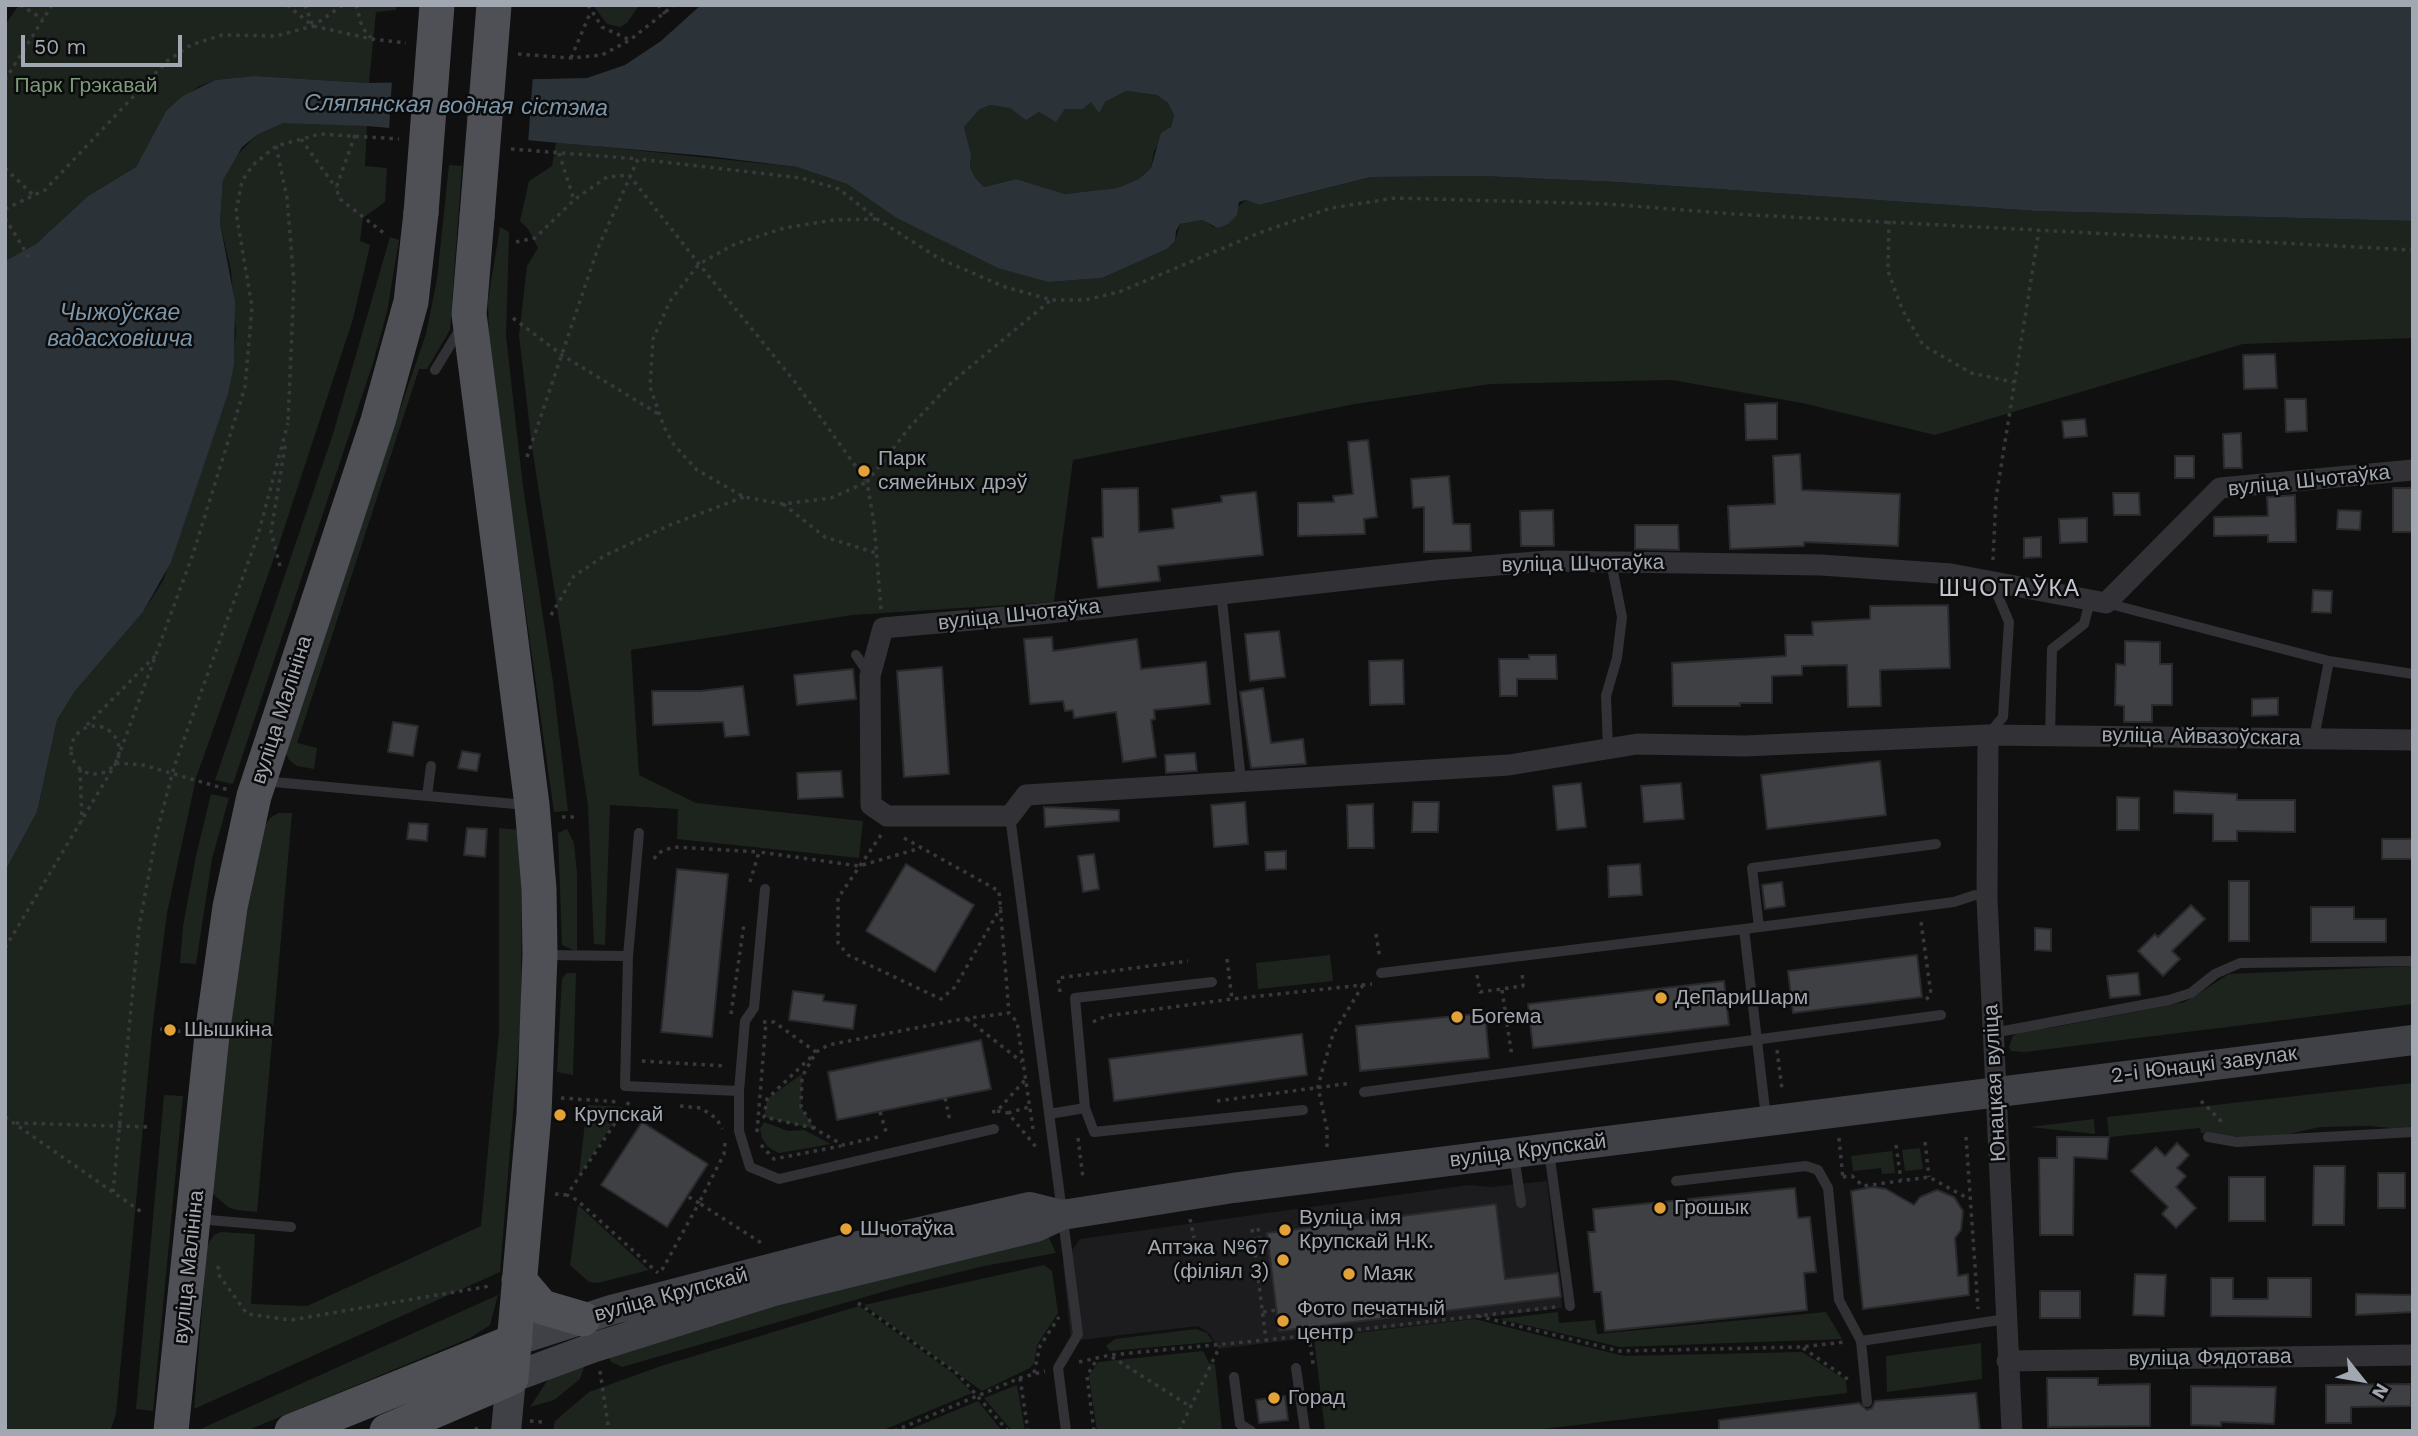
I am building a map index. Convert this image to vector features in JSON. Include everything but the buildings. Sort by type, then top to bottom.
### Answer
[{"type":"main road","name":"вуліца Малініна","points":[[172,1429],[208,1219],[221,967],[230,907],[258,781],[378,421],[411,302],[421,213],[437,5]]},
{"type":"main road","points":[[494,5],[469,314],[542,811],[534,1114],[509,1282],[515,1341],[511,1378]]},
{"type":"main road","points":[[509,1282],[542,1307],[583,1319]]},
{"type":"main road","name":"вуліца Крупскай","points":[[292,1431],[515,1341]]},
{"type":"main road","name":"вуліца Крупскай","points":[[389,1430],[511,1378]]},
{"type":"main road","points":[[389,1430],[456,1431]]},
{"type":"street","name":"вуліца Шчотаўка","points":[[883,628],[1050,613],[1221,592],[1461,568],[1548,562],[1821,565],[1951,574],[2098,602],[2220,488],[2413,470]]},
{"type":"street","points":[[883,628],[870,676],[872,805],[887,816],[1010,816],[1026,795],[1509,765],[1637,744],[1745,746],[1988,735]]},
{"type":"street","name":"вуліца Айвазоўскага","points":[[1988,735],[2413,740]]},
{"type":"street","name":"Юнацкая вуліца","points":[[1988,735],[1987,898],[2012,1431]]},
{"type":"street","name":"2-і Юнацкі завулак","points":[[1995,1091],[2413,1041]]},
{"type":"street","name":"вуліца Крупскай","points":[[511,1378],[592,1348],[774,1291],[1036,1227],[1062,1215],[1233,1188],[1995,1091]]},
{"type":"street","name":"вуліца Крупскай","points":[[515,1341],[583,1319],[776,1267],[1030,1207],[1062,1215]]},
{"type":"street","name":"вуліца Фядотава","points":[[2007,1361],[2413,1356]]},
{"type":"street","points":[[511,1378],[517,1426]]},
{"type":"lane","points":[[435,370],[469,314]]},
{"type":"lane","points":[[1608,749],[1606,696],[1617,658],[1622,617],[1611,562]]},
{"type":"lane","points":[[1988,735],[2003,717],[2009,622],[1992,582]]},
{"type":"lane","points":[[1221,592],[1241,781]]},
{"type":"lane","points":[[2050,736],[2052,649],[2084,624],[2098,602],[2329,661],[2413,674]]},
{"type":"lane","points":[[856,655],[867,667],[870,676]]},
{"type":"lane","points":[[2314,738],[2329,661]]},
{"type":"lane","points":[[427,796],[430,766]]},
{"type":"lane","points":[[258,781],[427,796],[542,811]]},
{"type":"lane","points":[[1010,816],[1078,1334],[1058,1368],[1066,1431]]},
{"type":"lane","points":[[639,833],[628,956],[625,1086],[739,1091]]},
{"type":"lane","points":[[1759,927],[1752,868],[1936,844]]},
{"type":"lane","points":[[765,889],[754,1008],[745,1021],[739,1091],[739,1131],[750,1167],[779,1179],[994,1129]]},
{"type":"lane","points":[[1381,978],[1954,902],[1975,895],[1987,898]]},
{"type":"lane","points":[[1744,929],[1767,1121]]},
{"type":"lane","points":[[540,955],[628,956]]},
{"type":"lane","points":[[1993,1033],[2169,1000],[2191,993],[2215,974],[2240,962],[2413,961]]},
{"type":"lane","points":[[1212,982],[1075,998],[1085,1108],[1094,1132],[1303,1110]]},
{"type":"lane","points":[[1362,1087],[1757,1042],[1941,1015]]},
{"type":"lane","points":[[1049,1114],[1085,1108]]},
{"type":"lane","points":[[2208,1137],[2237,1142],[2413,1132]]},
{"type":"lane","points":[[1548,1149],[1570,1306]]},
{"type":"lane","points":[[1513,1152],[1521,1203]]},
{"type":"lane","points":[[1676,1181],[1806,1166],[1818,1170],[1828,1188],[1839,1300],[1861,1340],[1866,1397]]},
{"type":"lane","points":[[208,1219],[291,1227]]},
{"type":"lane","points":[[1861,1340],[2006,1319]]},
{"type":"lane","points":[[1296,1368],[1305,1431]]},
{"type":"lane","points":[[1234,1377],[1240,1424],[1251,1431]]},
{"type":"path","points":[[20,5],[43,19]]},
{"type":"path","points":[[6,77],[52,5]]},
{"type":"path","points":[[287,5],[313,26],[372,39],[362,27],[356,5]]},
{"type":"path","points":[[305,5],[313,26]]},
{"type":"path","points":[[5,209],[46,190],[167,61],[191,45],[222,35],[267,37],[313,26],[343,5]]},
{"type":"path","points":[[587,5],[602,27],[631,40]]},
{"type":"path","points":[[658,5],[664,14]]},
{"type":"path","points":[[544,56],[571,58],[602,55],[631,40],[674,5]]},
{"type":"path","points":[[571,58],[591,11]]},
{"type":"path","points":[[5,948],[116,763],[193,554],[245,387],[252,307],[236,212],[242,181],[253,165],[276,146],[320,134],[355,135],[336,188]]},
{"type":"path","points":[[301,139],[336,188],[340,199],[385,234]]},
{"type":"path","points":[[276,146],[287,198],[294,282],[288,423],[271,532],[280,566]]},
{"type":"path","points":[[536,151],[638,159],[801,178],[839,189],[877,219],[940,259],[1005,287],[1052,300],[1085,300],[1119,292],[1259,233],[1331,208],[1395,198],[1608,204],[2413,250]]},
{"type":"path","points":[[559,153],[574,200]]},
{"type":"path","points":[[527,457],[598,248],[638,159]]},
{"type":"path","points":[[5,169],[34,196]]},
{"type":"path","points":[[516,242],[535,238],[574,200],[607,177],[629,176]]},
{"type":"path","points":[[629,176],[795,382],[867,482],[883,628]]},
{"type":"path","points":[[5,218],[30,259]]},
{"type":"path","points":[[877,219],[834,220],[784,228],[735,244],[699,264],[670,301],[653,339],[650,387],[674,445],[697,470],[744,497],[783,505],[831,498],[867,482],[909,428],[952,382],[1052,300]]},
{"type":"path","points":[[1889,221],[1888,271],[1902,309],[1923,345],[1971,373],[2013,382]]},
{"type":"path","points":[[1992,582],[1996,498],[2039,230]]},
{"type":"path","points":[[513,318],[562,355],[660,415]]},
{"type":"path","points":[[113,1192],[139,927],[156,836],[172,774],[258,535],[288,423]]},
{"type":"path","points":[[551,615],[574,576],[604,556],[670,524],[744,497]]},
{"type":"path","points":[[783,505],[825,537],[876,553]]},
{"type":"path","points":[[82,823],[79,769],[74,762],[71,746],[73,738],[156,655]]},
{"type":"path","points":[[79,769],[95,774],[111,769],[116,763],[120,747],[114,733],[100,725],[85,727]]},
{"type":"path","points":[[116,763],[125,761],[143,765],[202,783]]},
{"type":"path","points":[[542,811],[576,817]]},
{"type":"path","points":[[887,828],[838,898],[838,943],[848,955],[941,999],[955,987],[1001,907]]},
{"type":"path","points":[[898,835],[999,891],[1009,1013],[1017,1022],[1038,1159]]},
{"type":"path","points":[[650,863],[658,853],[674,847],[759,852],[859,866],[921,848]]},
{"type":"path","points":[[748,893],[752,867],[759,852]]},
{"type":"path","points":[[745,919],[729,1022],[774,1022],[816,1052]]},
{"type":"path","points":[[1921,920],[1931,994],[1922,1003]]},
{"type":"path","points":[[1227,959],[1232,999]]},
{"type":"path","points":[[1476,971],[1480,992],[1523,986],[1521,962]]},
{"type":"path","points":[[1090,1025],[1106,1016],[1363,985],[1381,978]]},
{"type":"path","points":[[1327,1147],[1327,1129],[1318,1087],[1334,1034],[1363,985]]},
{"type":"path","points":[[1502,990],[1513,1063]]},
{"type":"path","points":[[843,1145],[815,1129],[764,1117],[767,1099],[816,1052],[828,1045],[966,1018],[1009,1013]]},
{"type":"path","points":[[966,1018],[1024,1063]]},
{"type":"path","points":[[766,1022],[757,1138],[764,1150],[774,1159],[900,1133]]},
{"type":"path","points":[[160,1029],[170,1030]]},
{"type":"path","points":[[1776,1038],[1782,1089]]},
{"type":"path","points":[[815,1129],[801,1107],[802,1077],[816,1052]]},
{"type":"path","points":[[635,1060],[729,1066]]},
{"type":"path","points":[[997,1111],[1026,1079]]},
{"type":"path","points":[[1209,1102],[1318,1087],[1362,1087]]},
{"type":"path","points":[[945,1098],[950,1121]]},
{"type":"path","points":[[576,1100],[641,1103]]},
{"type":"path","points":[[2202,1101],[2224,1124]]},
{"type":"path","points":[[629,1102],[567,1195],[577,1200],[660,1274],[724,1154],[726,1137],[717,1119],[701,1108],[677,1106]]},
{"type":"path","points":[[986,1114],[997,1111],[1008,1113],[1029,1107]]},
{"type":"path","points":[[880,1112],[887,1135]]},
{"type":"path","points":[[1008,1113],[1036,1147]]},
{"type":"path","points":[[5,1117],[143,1213]]},
{"type":"path","points":[[938,1124],[962,1118]]},
{"type":"path","points":[[14,1122],[149,1128]]},
{"type":"path","points":[[1966,1137],[1975,1302],[1983,1321]]},
{"type":"path","points":[[1925,1142],[1929,1177]]},
{"type":"path","points":[[1896,1145],[1901,1180]]},
{"type":"path","points":[[1843,1177],[1852,1176],[1863,1186],[1929,1177],[1968,1199]]},
{"type":"path","points":[[687,1196],[768,1247]]},
{"type":"path","points":[[208,1219],[219,1275],[247,1314],[291,1320],[509,1282]]},
{"type":"path","points":[[1258,1228],[1261,1248]]},
{"type":"path","points":[[1252,1229],[1266,1340]]},
{"type":"path","points":[[1254,1248],[1269,1247]]},
{"type":"path","points":[[858,1303],[958,1374],[1008,1431]]},
{"type":"path","points":[[894,1431],[1020,1378],[1098,1357],[1220,1346],[1570,1306]]},
{"type":"path","points":[[1263,1312],[1277,1310]]},
{"type":"path","points":[[1034,1374],[1040,1346],[1060,1315]]},
{"type":"path","points":[[1478,1316],[1619,1351],[1801,1347],[1861,1340]]},
{"type":"path","points":[[1179,1431],[1220,1346]]},
{"type":"path","points":[[1801,1347],[1866,1397]]},
{"type":"path","points":[[1110,1355],[1191,1407]]},
{"type":"path","points":[[1094,1431],[1087,1376],[1098,1357]]},
{"type":"path","points":[[603,1377],[609,1431]]},
{"type":"path","points":[[1020,1378],[1028,1431]]},
{"type":"path","points":[[517,1426],[542,1422]]},
{"type":"shaded area","points":[[1547,1181],[1562,1308],[1218,1349],[1210,1334],[1198,1326],[1071,1341],[1063,1263],[1080,1239],[1469,1185],[1491,1187]]},
{"type":"green space","name":"Парк Грэкавай","points":[[19,5],[396,5],[396,10],[376,12],[369,83],[254,76],[215,80],[198,87],[166,111],[136,167],[88,196],[36,244],[5,261],[5,25]]},
{"type":"green space","points":[[593,5],[639,5],[627,23],[620,27],[607,24]]},
{"type":"green space","points":[[1126,91],[1157,95],[1168,103],[1174,115],[1171,127],[1154,151],[1151,168],[1139,179],[1117,188],[1065,194],[1016,179],[984,187],[970,168],[971,154],[964,127],[979,110],[990,105],[1010,108],[1026,119],[1039,112],[1056,121],[1065,109],[1083,109],[1091,102],[1105,102]]},
{"type":"green space","points":[[314,122],[367,126],[365,166],[387,168],[385,202],[363,218],[360,241],[370,245],[353,319],[280,541],[196,778],[167,913],[153,1022],[116,1414],[110,1431],[5,1431],[5,871],[37,812],[57,720],[75,691],[143,612],[163,581],[228,394],[236,333],[231,270],[220,223],[223,180],[231,161],[257,135],[283,123]]},
{"type":"green space","points":[[556,142],[797,167],[847,184],[895,217],[1049,282],[1102,278],[1167,249],[1175,241],[1180,224],[1202,220],[1214,227],[1246,200],[1259,205],[1371,177],[1482,176],[1616,182],[2036,211],[2413,221],[2413,338],[2243,344],[1935,435],[1802,403],[1672,380],[1490,384],[1355,404],[1073,460],[1054,602],[852,615],[631,650],[639,775],[696,803],[863,821],[859,858],[677,839],[678,809],[610,805],[605,945],[594,944],[588,806],[532,447],[519,335],[527,266],[538,248],[528,229],[520,221],[529,181],[552,166]]},
{"type":"green space","points":[[449,165],[462,166],[450,330],[427,369],[419,369],[297,743],[317,748],[314,769],[297,766],[289,760],[284,749],[286,739],[426,334],[437,279]]},
{"type":"green space","points":[[500,227],[509,232],[506,336],[523,487],[553,682],[568,811],[554,812],[489,352],[488,300]]},
{"type":"green space","points":[[390,237],[399,240],[387,312],[373,363],[233,784],[215,780],[333,434]]},
{"type":"green space","points":[[211,794],[229,798],[212,859],[196,964],[180,963],[183,926]]},
{"type":"green space","points":[[278,813],[292,813],[257,1212],[228,1207],[212,1193],[233,967],[264,827],[270,818]]},
{"type":"green space","points":[[499,828],[519,830],[522,841],[521,1016],[500,1272],[194,1409],[207,1246],[214,1235],[221,1232],[255,1234],[251,1304],[307,1306],[481,1226],[499,1031]]},
{"type":"green space","points":[[567,829],[574,843],[577,873],[577,952],[562,945],[558,833]]},
{"type":"green space","points":[[1330,955],[1333,981],[1258,989],[1256,963]]},
{"type":"green space","points":[[2413,966],[2413,1004],[2025,1052],[2011,1051],[2009,1047],[2013,1036],[2022,1030],[2050,1028],[2185,1002],[2229,974]]},
{"type":"green space","points":[[567,973],[576,973],[573,1075],[557,1072],[562,978]]},
{"type":"green space","points":[[802,1074],[801,1107],[815,1129],[764,1117],[767,1099]]},
{"type":"green space","points":[[2413,1083],[2413,1130],[2369,1126],[2320,1127],[2284,1135],[2250,1138],[2201,1133],[2200,1128],[2109,1137],[2107,1117]]},
{"type":"green space","points":[[164,1095],[183,1096],[153,1411],[136,1409]]},
{"type":"green space","points":[[587,1105],[623,1107],[579,1176]]},
{"type":"green space","points":[[2094,1119],[2095,1134],[2030,1127]]},
{"type":"green space","points":[[764,1122],[788,1131],[804,1130],[831,1144],[779,1153],[768,1147],[762,1138],[760,1129]]},
{"type":"green space","points":[[1920,1148],[1923,1169],[1905,1171],[1902,1150]]},
{"type":"green space","points":[[1892,1151],[1895,1173],[1882,1174],[1881,1168],[1853,1171],[1851,1156]]},
{"type":"green space","points":[[578,1205],[649,1270],[598,1283],[589,1282],[570,1265]]},
{"type":"green space","points":[[1048,1236],[1056,1253],[984,1266],[903,1286],[622,1367],[611,1362],[606,1350],[751,1306]]},
{"type":"green space","points":[[1044,1265],[1052,1271],[1058,1313],[1037,1345],[1034,1363],[1030,1368],[982,1391],[864,1305]]},
{"type":"green space","points":[[498,1295],[490,1325],[470,1338],[246,1431],[196,1431]]},
{"type":"green space","points":[[859,1306],[954,1374],[972,1393],[881,1431],[553,1431],[555,1421],[589,1392],[661,1366]]},
{"type":"green space","points":[[1558,1312],[1559,1323],[1595,1320],[1597,1334],[1826,1312],[1842,1339],[1620,1347],[1499,1319]]},
{"type":"green space","points":[[1474,1319],[1624,1356],[1802,1352],[1846,1380],[1847,1393],[1526,1431],[1325,1431],[1314,1338]]},
{"type":"green space","points":[[1196,1329],[1207,1333],[1213,1342],[1110,1351],[1106,1346],[1115,1339]]},
{"type":"green space","points":[[1981,1343],[1982,1379],[1887,1392],[1886,1356]]},
{"type":"green space","points":[[1203,1351],[1209,1363],[1215,1364],[1222,1431],[1097,1431],[1089,1376],[1098,1362]]},
{"type":"green space","points":[[582,1359],[584,1367],[580,1379],[554,1400],[530,1407],[547,1381]]},
{"type":"green space","points":[[1017,1385],[1025,1431],[1012,1431],[984,1398]]},
{"type":"green space","points":[[978,1401],[1002,1431],[906,1431]]},
{"type":"water","points":[[701,5],[2413,5],[2413,221],[2036,211],[1616,182],[1482,176],[1371,177],[1259,205],[1246,200],[1239,202],[1237,215],[1228,224],[1218,228],[1202,220],[1180,224],[1175,241],[1167,249],[1102,278],[1049,282],[998,268],[895,217],[847,184],[797,167],[707,156],[367,126],[283,123],[257,135],[242,147],[223,180],[220,223],[235,302],[234,364],[228,394],[171,562],[143,612],[75,691],[57,720],[37,812],[5,871],[5,261],[36,244],[88,196],[136,167],[166,111],[183,96],[215,80],[254,76],[369,83],[587,78],[625,65],[661,41]],"holes":[[[1126,91],[1157,95],[1168,103],[1174,115],[1171,127],[1161,133],[1151,168],[1139,179],[1117,188],[1065,194],[1016,179],[984,187],[970,168],[971,154],[964,127],[979,110],[990,105],[1010,108],[1026,120],[1039,112],[1056,122],[1065,109],[1083,109],[1091,102],[1099,113],[1105,102]]]},
{"type":"pier","points":[[533,74],[528,144],[389,132],[392,79]]},
{"type":"place","name":"Парк сямейных дрэў","points":[[864,471]]},
{"type":"place","name":"ДеПариШарм","points":[[1661,998]]},
{"type":"place","name":"Богема","points":[[1457,1017]]},
{"type":"place","name":"Шышкіна","points":[[170,1030]]},
{"type":"place","name":"Крупскай","points":[[560,1115]]},
{"type":"place","name":"Грошык","points":[[1660,1208]]},
{"type":"place","name":"Шчотаўка","points":[[846,1229]]},
{"type":"place","name":"Вуліца імя Крупскай Н.К.","points":[[1285,1230]]},
{"type":"place","name":"Аптэка №67 (філіял 3)","points":[[1283,1260]]},
{"type":"place","name":"Маяк","points":[[1349,1274]]},
{"type":"place","name":"Фото печатный центр","points":[[1283,1321]]},
{"type":"place","name":"Горад","points":[[1274,1398]]},
{"type":"district","name":"ШЧОТАЎКА","points":[[2010,589]]},
{"type":"water label","name":"Сляпянская водная сістэма","points":[[456,106]]},
{"type":"water label","name":"Чыжоўскае вадасховішча","points":[[120,326]]}]
